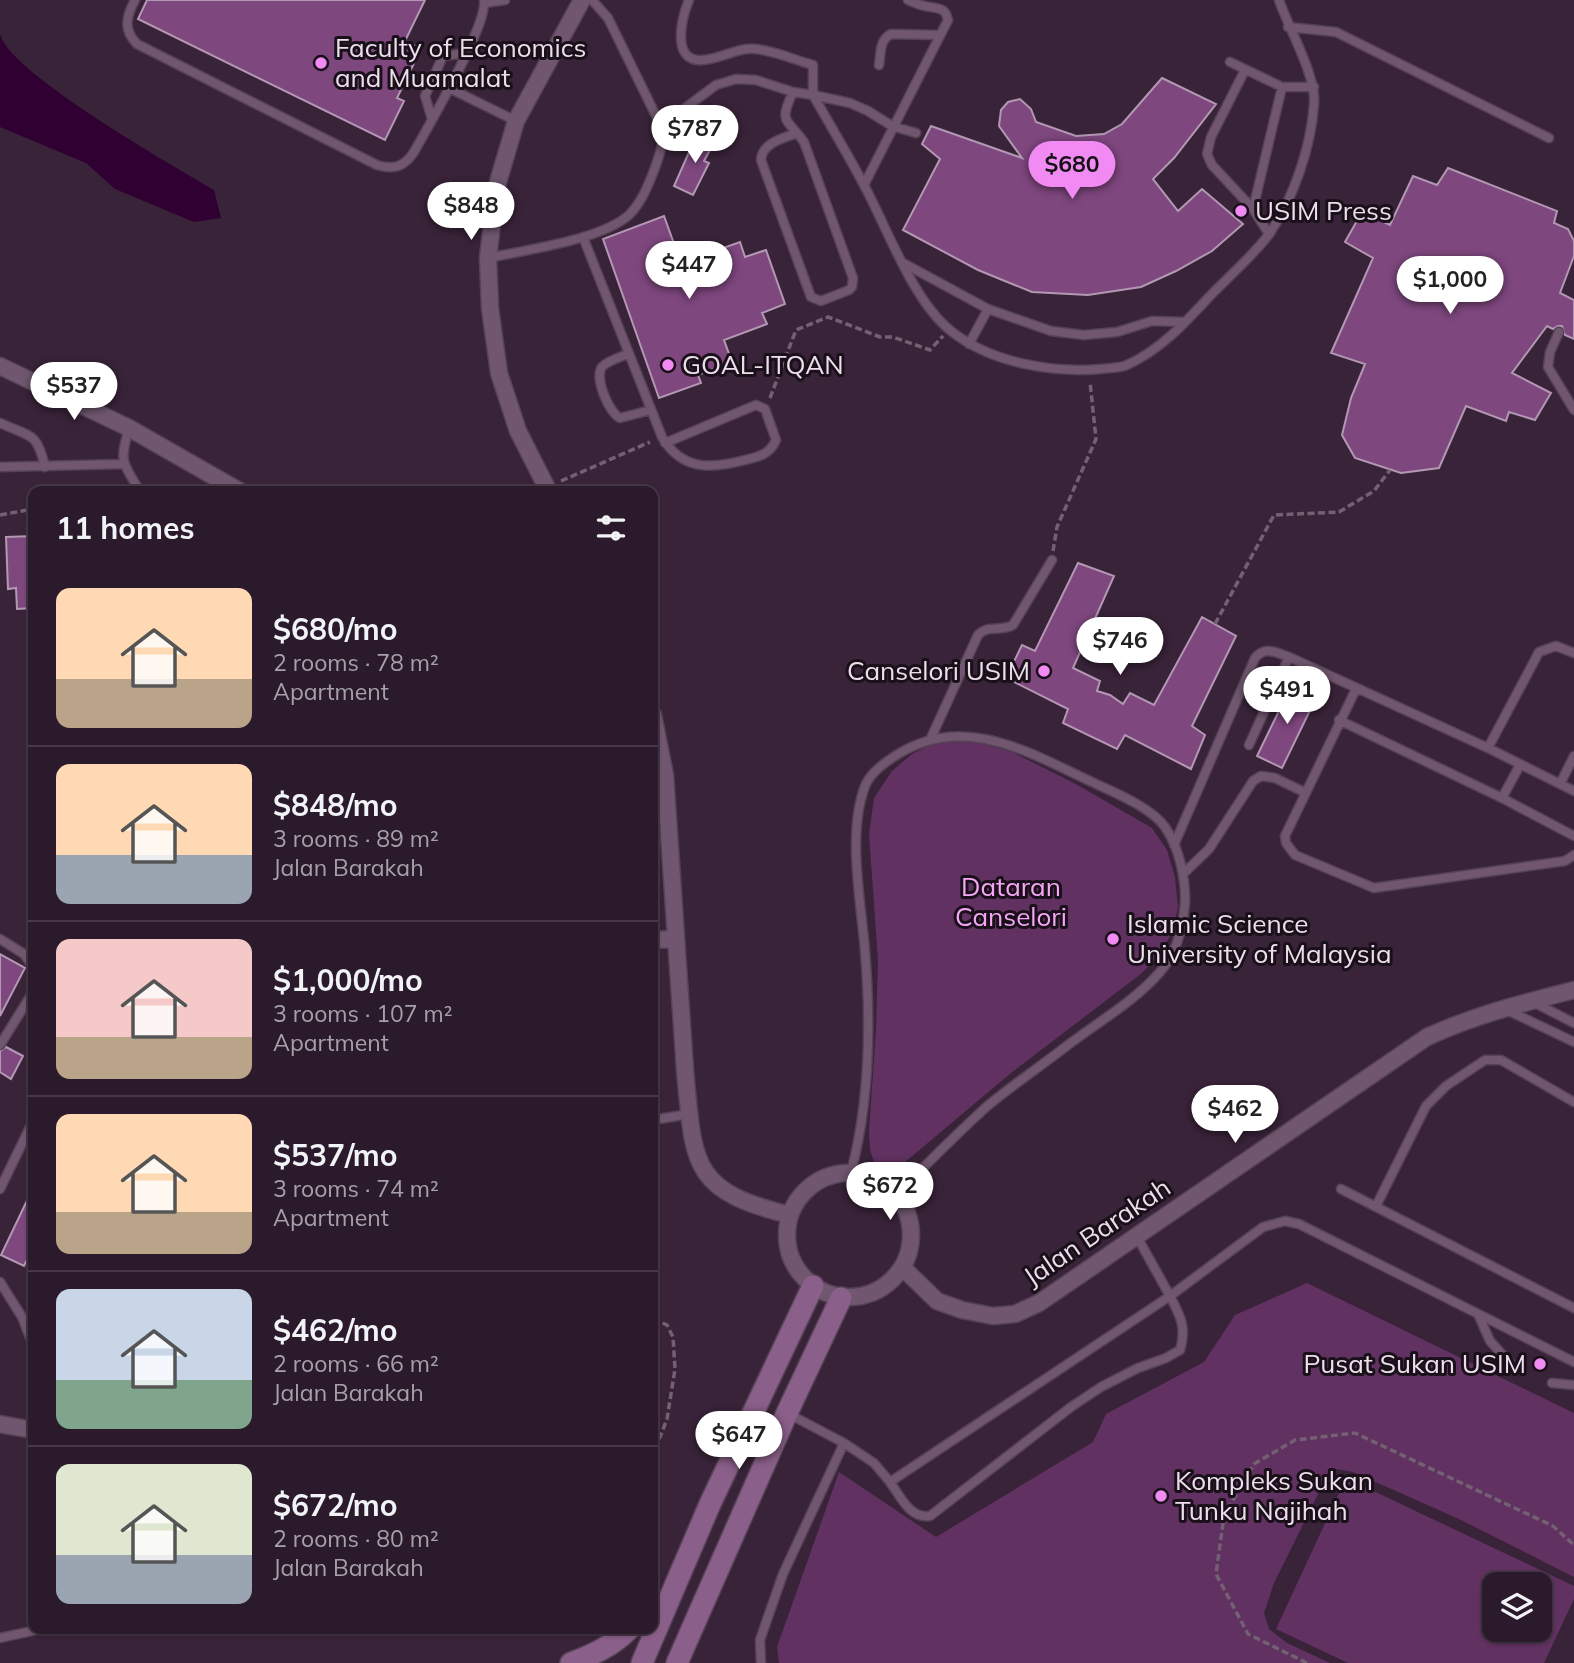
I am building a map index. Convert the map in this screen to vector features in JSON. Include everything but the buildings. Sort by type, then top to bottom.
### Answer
[{"type":"street","points":[[546,486],[518,430],[499,373],[490,308],[488,258],[495,189],[516,121],[582,0]]},
{"type":"street","points":[[0,366],[129,428],[230,486]]},
{"type":"street","points":[[658,740],[665,775],[689,1114],[698,1161],[709,1180],[725,1192],[756,1207],[790,1215]]},
{"type":"street","points":[[658,940],[676,939]]},
{"type":"street","name":"Jalan Barakah","points":[[902,1268],[937,1301],[962,1310],[993,1316],[1016,1314],[1039,1303],[1427,1037],[1502,1007],[1574,990]]},
{"type":"street","points":[[851,1172],[868,1175],[884,1183],[897,1195],[907,1212],[911,1230],[910,1250],[902,1268],[891,1282],[876,1292],[859,1297],[841,1297],[826,1294],[799,1272],[790,1255],[787,1235],[790,1215],[799,1197],[813,1184],[831,1175],[851,1172]]},
{"type":"street","points":[[658,1624],[813,1286]]},
{"type":"street","points":[[677,1663],[841,1297]]},
{"type":"street","points":[[0,1424],[28,1429]]},
{"type":"street","points":[[658,1601],[674,1585]]},
{"type":"street","points":[[688,1663],[691,1639],[703,1604]]},
{"type":"street","points":[[571,1663],[617,1641],[624,1634]]},
{"type":"street","points":[[642,1663],[654,1634]]},
{"type":"lane","points":[[135,0],[127,27],[137,44],[377,165],[397,168],[407,162],[449,88],[484,15],[485,2],[505,0]]},
{"type":"lane","points":[[488,258],[583,237],[628,216],[640,203],[663,146],[661,126],[608,18],[592,0]]},
{"type":"lane","points":[[690,0],[681,24],[681,41],[684,51],[692,59],[704,60],[729,52],[755,49],[813,65],[813,95],[864,185],[919,296],[948,329],[968,344],[995,355],[1044,368],[1089,370],[1125,366],[1155,350],[1185,323],[1269,234],[1285,206],[1306,150],[1315,103],[1314,87],[1279,0]]},
{"type":"lane","points":[[864,185],[948,20],[943,10],[908,0]]},
{"type":"lane","points":[[1289,27],[1336,32],[1549,138]]},
{"type":"lane","points":[[879,65],[886,36],[939,35]]},
{"type":"lane","points":[[432,119],[425,96],[443,56],[466,53]]},
{"type":"lane","points":[[1230,62],[1282,87],[1314,87]]},
{"type":"lane","points":[[1245,70],[1211,137],[1207,154],[1212,165],[1253,209],[1269,234]]},
{"type":"lane","points":[[661,126],[716,85],[736,79],[756,80],[793,92],[850,103],[892,126],[916,133]]},
{"type":"lane","points":[[1253,209],[1282,87]]},
{"type":"lane","points":[[449,88],[516,121]]},
{"type":"lane","points":[[793,92],[785,114],[788,125],[797,133],[804,142],[853,278],[849,290],[821,300],[811,297],[761,160],[766,147],[797,133]]},
{"type":"lane","points":[[583,237],[664,440],[680,457],[705,466],[721,466],[765,454],[776,440],[765,409],[761,406],[750,406],[664,440]]},
{"type":"lane","points":[[904,263],[988,309],[1051,331],[1084,335],[1117,332],[1152,321],[1185,323]]},
{"type":"lane","points":[[968,344],[988,309]]},
{"type":"lane","points":[[1559,332],[1550,352],[1548,367],[1574,410]]},
{"type":"lane","points":[[628,354],[603,365],[600,371],[600,382],[610,410],[616,416],[624,418],[651,410]]},
{"type":"lane","points":[[0,423],[36,440],[45,467]]},
{"type":"lane","points":[[129,428],[122,453],[123,464],[137,486]]},
{"type":"lane","points":[[0,467],[123,464]]},
{"type":"lane","points":[[931,738],[978,635],[988,628],[1006,629],[1013,625],[1052,560]]},
{"type":"lane","points":[[1488,748],[1539,652],[1556,646],[1574,653]]},
{"type":"lane","points":[[1174,845],[1255,658],[1266,650],[1289,657],[1488,748],[1574,791]]},
{"type":"lane","points":[[1249,744],[1289,657]]},
{"type":"lane","points":[[1356,688],[1285,836],[1289,850],[1374,888],[1564,861],[1574,855]]},
{"type":"lane","points":[[1339,720],[1502,798],[1574,836]]},
{"type":"lane","points":[[851,1172],[859,1144],[863,1109],[868,1023],[866,955],[857,860],[858,818],[866,783],[882,764],[905,749],[931,738],[978,737],[1017,747],[1099,785],[1152,814],[1165,826],[1174,845],[1183,874],[1185,901],[1182,930],[1162,970],[1134,997],[987,1107],[897,1195]]},
{"type":"lane","points":[[1560,784],[1574,756]]},
{"type":"lane","points":[[1502,798],[1520,765]]},
{"type":"lane","points":[[1183,874],[1209,849],[1253,781],[1261,776],[1275,778],[1306,793]]},
{"type":"lane","points":[[0,939],[24,954],[28,960]]},
{"type":"lane","points":[[0,1045],[28,1000]]},
{"type":"lane","points":[[1531,1001],[1574,1023]]},
{"type":"lane","points":[[1502,1007],[1574,1042]]},
{"type":"lane","points":[[1376,1206],[1426,1106],[1446,1086],[1485,1060],[1501,1060],[1574,1102]]},
{"type":"lane","points":[[658,1119],[689,1114]]},
{"type":"lane","points":[[0,1188],[28,1131]]},
{"type":"lane","points":[[1341,1189],[1574,1308]]},
{"type":"lane","points":[[890,1482],[1170,1296],[1253,1233],[1273,1223],[1285,1221],[1298,1224],[1574,1362]]},
{"type":"lane","points":[[787,1413],[844,1443],[874,1463],[911,1511],[921,1517],[930,1516],[1091,1394],[1138,1367],[1166,1359],[1180,1350],[1183,1340],[1182,1319],[1136,1235]]},
{"type":"lane","points":[[0,1282],[22,1317],[28,1332]]},
{"type":"lane","points":[[1478,1314],[1490,1341],[1510,1363]]},
{"type":"lane","points":[[1552,1383],[1574,1385]]},
{"type":"lane","points":[[761,1663],[760,1640],[783,1574],[844,1443]]},
{"type":"lane","points":[[0,1638],[28,1632]]},
{"type":"path","points":[[765,409],[796,330],[828,317],[880,337],[893,337],[930,350],[948,329]]},
{"type":"path","points":[[1052,560],[1057,527],[1096,439],[1089,370]]},
{"type":"path","points":[[557,486],[664,440]]},
{"type":"path","points":[[1215,624],[1274,515],[1339,512],[1374,491],[1390,470]]},
{"type":"path","points":[[0,515],[28,510]]},
{"type":"path","points":[[658,1321],[667,1325],[673,1337],[675,1370],[667,1419],[658,1442]]},
{"type":"path","points":[[1307,1663],[1248,1634],[1216,1574],[1224,1516],[1248,1474],[1254,1464],[1295,1440],[1354,1433],[1553,1526],[1574,1545]]},
{"type":"green space","name":"Dataran Canselori","points":[[970,740],[1012,752],[1074,783],[1152,828],[1167,850],[1175,877],[1178,907],[1173,931],[1159,955],[1142,973],[1011,1073],[904,1163],[893,1170],[883,1169],[874,1162],[869,1131],[878,961],[869,834],[874,798],[892,771],[912,754],[936,742]]},
{"type":"green space","name":"Kompleks Sukan Tunku Najihah","points":[[1307,1283],[1574,1413],[1574,1577],[1459,1519],[1353,1472],[1331,1468],[1274,1583],[1264,1613],[1269,1629],[1287,1643],[1330,1663],[779,1663],[777,1647],[839,1472],[936,1537],[1093,1442],[1106,1414],[1204,1362],[1235,1315]]},
{"type":"green space","points":[[1346,1478],[1544,1572],[1482,1572],[1482,1642],[1552,1642],[1552,1576],[1574,1586],[1574,1599],[1544,1663],[1348,1663],[1276,1629]]},
{"type":"shaded area","points":[[0,34],[10,51],[61,94],[131,141],[214,190],[221,218],[194,222],[115,189],[86,163],[0,127]]},
{"type":"place","name":"Faculty of Economics and Muamalat","points":[[321,63]]},
{"type":"place","name":"USIM Press","points":[[1241,211]]},
{"type":"place","name":"GOAL-ITQAN","points":[[668,365]]},
{"type":"place","name":"Canselori USIM","points":[[1044,671]]},
{"type":"place","name":"Islamic Science University of Malaysia","points":[[1113,939]]},
{"type":"place","name":"Pusat Sukan USIM","points":[[1540,1364]]},
{"type":"place","name":"Kompleks Sukan Tunku Najihah","points":[[1161,1496]]}]
